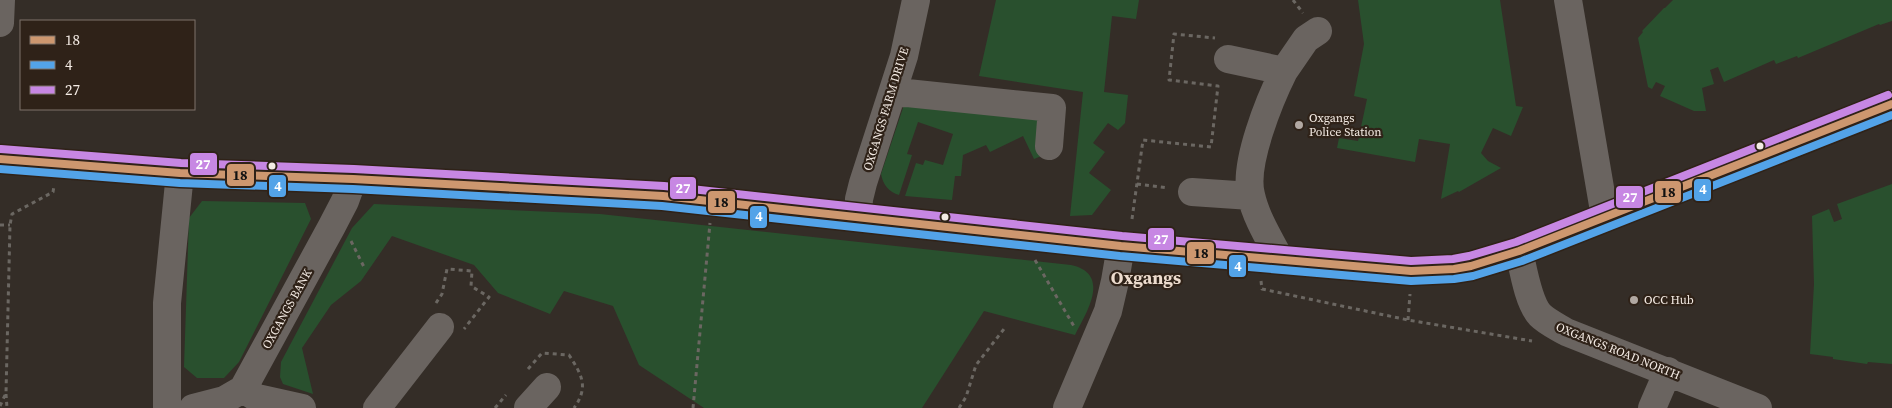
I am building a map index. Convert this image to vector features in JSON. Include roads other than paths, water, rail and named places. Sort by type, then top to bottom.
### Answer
[{"type":"street","points":[[0,24],[1,0]]},
{"type":"street","name":"OXGANGS FARM DRIVE","points":[[858,217],[859,199],[863,183],[904,56],[916,0]]},
{"type":"street","points":[[1568,0],[1605,217]]},
{"type":"street","points":[[1270,260],[1262,225],[1251,196],[1250,166],[1260,130],[1284,70],[1306,39],[1318,32]]},
{"type":"street","points":[[1223,48],[1284,70]]},
{"type":"street","points":[[892,94],[906,93],[1052,108],[1049,146]]},
{"type":"street","points":[[0,159],[180,174],[352,179],[663,196],[1121,246],[1270,260],[1411,271],[1438,271],[1471,266],[1519,251],[1892,104]]},
{"type":"street","points":[[167,408],[167,303],[180,174]]},
{"type":"street","name":"OXGANGS BANK","points":[[243,389],[346,201],[352,179]]},
{"type":"street","points":[[1192,192],[1251,196]]},
{"type":"street","points":[[1067,408],[1108,311],[1121,246]]},
{"type":"street","name":"OXGANGS ROAD NORTH","points":[[1519,251],[1531,298],[1539,314],[1547,321],[1566,332],[1758,408]]},
{"type":"street","points":[[377,408],[440,327]]},
{"type":"street","points":[[1652,408],[1668,371]]},
{"type":"street","points":[[528,408],[547,387]]},
{"type":"street","points":[[193,408],[224,400],[243,389],[257,398],[302,408]]},
{"type":"place","name":"Oxgangs Police Station","points":[[1299,125]]},
{"type":"place","name":"OCC Hub","points":[[1634,300]]},
{"type":"district","name":"Oxgangs","points":[[1146,278]]}]
